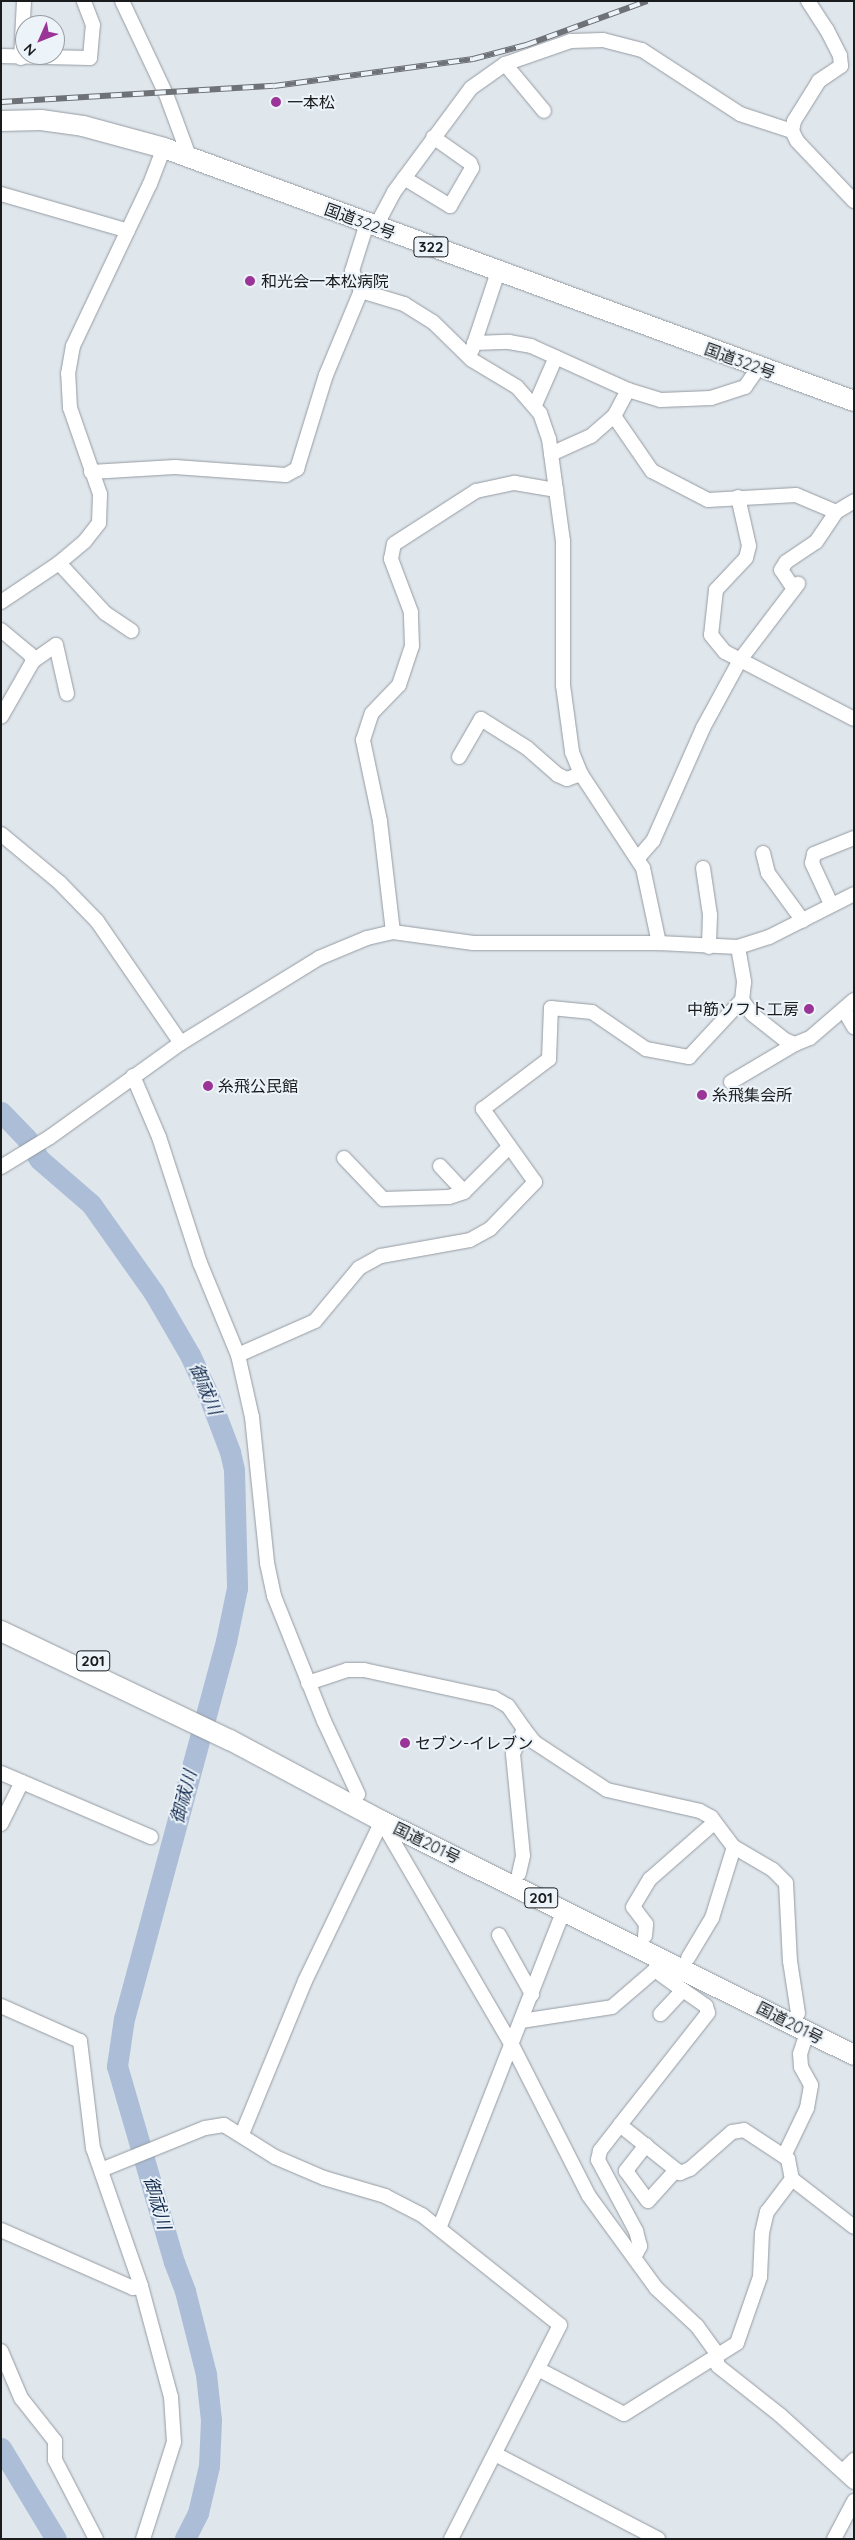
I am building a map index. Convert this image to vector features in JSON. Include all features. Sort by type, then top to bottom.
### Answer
[{"type":"highway","name":"国道322号","points":[[1,121],[41,120],[83,126],[164,148],[854,401]]},
{"type":"highway","name":"国道201号","points":[[1,1616],[184,1712]]},
{"type":"highway","name":"国道201号","points":[[1,1631],[184,1712],[358,1794],[854,2040]]},
{"type":"highway","name":"国道201号","points":[[232,1735],[382,1821],[564,1909],[658,1964],[854,2055]]},
{"type":"street","points":[[23,15],[24,1]]},
{"type":"street","points":[[65,58],[90,58],[93,24],[84,1]]},
{"type":"street","points":[[122,1],[166,94],[190,159]]},
{"type":"street","points":[[808,1],[827,30],[840,56],[841,66],[819,81],[794,121],[792,131],[797,141],[854,201]]},
{"type":"street","points":[[92,472],[175,467],[276,475],[292,473],[300,464],[326,375],[361,291],[352,271],[371,225],[471,88],[505,64],[585,38],[621,43],[642,50],[740,114],[792,131]]},
{"type":"street","points":[[1,56],[15,57]]},
{"type":"street","points":[[505,64],[544,111]]},
{"type":"street","points":[[404,178],[450,206],[472,168],[470,163],[433,138]]},
{"type":"street","points":[[1,602],[59,563],[86,541],[99,523],[102,505],[70,408],[68,374],[73,346],[128,231],[164,148]]},
{"type":"street","points":[[1,194],[128,231]]},
{"type":"street","points":[[470,358],[498,272]]},
{"type":"street","points":[[361,291],[392,299],[433,322],[470,358],[517,387],[535,405],[548,433],[563,542],[563,685],[572,752],[581,774],[638,858],[648,882],[660,943]]},
{"type":"street","points":[[474,343],[509,342],[531,346],[628,390],[661,400],[711,398],[745,387],[759,367]]},
{"type":"street","points":[[535,405],[556,356]]},
{"type":"street","points":[[551,454],[591,436],[614,416],[628,390]]},
{"type":"street","points":[[614,416],[652,471],[708,500],[796,495],[836,512]]},
{"type":"street","points":[[393,932],[379,813],[362,740],[372,713],[399,684],[412,646],[411,612],[391,559],[394,544],[476,491],[515,483],[556,490]]},
{"type":"street","points":[[738,497],[749,546],[746,558],[716,590],[710,626],[716,642],[740,660],[854,719]]},
{"type":"street","points":[[638,858],[654,841],[703,728],[740,660],[796,587],[781,570],[786,562],[816,542],[836,512],[854,501]]},
{"type":"street","points":[[59,563],[105,613],[132,631]]},
{"type":"street","points":[[1,630],[30,654],[33,661]]},
{"type":"street","points":[[1,717],[33,661],[56,645],[68,694]]},
{"type":"street","points":[[458,757],[481,719],[527,748],[558,776],[567,779],[581,774]]},
{"type":"street","points":[[1,834],[60,883],[97,921],[181,1043]]},
{"type":"street","points":[[831,904],[812,863],[814,854],[854,838]]},
{"type":"street","points":[[763,853],[768,873],[802,921]]},
{"type":"street","points":[[704,868],[710,915],[709,947]]},
{"type":"street","points":[[3,1166],[50,1137],[181,1043],[319,958],[348,944],[393,932],[472,943],[660,943],[738,947],[769,937],[854,894]]},
{"type":"street","points":[[238,1355],[315,1322],[359,1268],[381,1256],[470,1240],[490,1229],[535,1182],[483,1109],[549,1059],[551,1008],[592,1012],[646,1049],[689,1057],[742,1000],[744,982],[738,947]]},
{"type":"street","points":[[742,1000],[752,1014],[795,1044]]},
{"type":"street","points":[[731,1082],[795,1044],[810,1038],[849,1005],[854,1027]]},
{"type":"street","points":[[133,1076],[159,1137],[200,1263],[238,1355],[252,1417],[266,1563],[274,1596],[308,1682],[358,1794]]},
{"type":"street","points":[[344,1158],[383,1199],[449,1197],[464,1192],[510,1147]]},
{"type":"street","points":[[440,1166],[464,1192]]},
{"type":"street","points":[[308,1682],[347,1670],[364,1670],[494,1698],[508,1706],[534,1742],[607,1790],[700,1811],[714,1822],[734,1848],[772,1870],[786,1883],[790,1961],[798,2013]]},
{"type":"street","points":[[519,1874],[523,1856],[513,1754],[524,1729]]},
{"type":"street","points":[[1,1773],[151,1837]]},
{"type":"street","points":[[1,1824],[22,1782]]},
{"type":"street","points":[[382,1821],[512,2045],[589,2196],[656,2288],[698,2326],[716,2357],[718,2366],[844,2471],[854,2482]]},
{"type":"street","points":[[242,2134],[305,1981],[382,1821]]},
{"type":"street","points":[[644,1936],[646,1924],[634,1907],[650,1879],[714,1822]]},
{"type":"street","points":[[688,1958],[712,1918],[734,1848]]},
{"type":"street","points":[[440,2226],[564,1909]]},
{"type":"street","points":[[499,1935],[532,1994]]},
{"type":"street","points":[[521,2021],[612,2007],[658,1964],[683,1990],[706,2006],[708,2013],[600,2151],[598,2160],[636,2232],[640,2246],[634,2258]]},
{"type":"street","points":[[660,2014],[683,1990]]},
{"type":"street","points":[[1,2006],[80,2041],[93,2148],[141,2286],[171,2397],[174,2442],[143,2539]]},
{"type":"street","points":[[784,2156],[807,2108],[811,2085],[801,2067],[800,2054],[807,2032]]},
{"type":"street","points":[[101,2170],[205,2128],[224,2125],[242,2134],[274,2157],[324,2178],[384,2196],[440,2226],[560,2325],[451,2539]]},
{"type":"street","points":[[620,2125],[680,2173],[690,2170],[732,2132],[744,2130],[788,2159],[792,2179],[854,2227]]},
{"type":"street","points":[[646,2145],[626,2172],[648,2201],[676,2170]]},
{"type":"street","points":[[538,2369],[624,2414],[737,2343],[760,2277],[762,2233],[768,2212],[792,2179]]},
{"type":"street","points":[[1,2230],[133,2288],[141,2286]]},
{"type":"street","points":[[1,2351],[21,2398],[55,2442],[55,2460],[96,2539]]},
{"type":"street","points":[[495,2454],[658,2539]]},
{"type":"street","points":[[844,2471],[854,2460]]},
{"type":"street","points":[[834,2539],[854,2501]]},
{"type":"street","points":[[841,2525],[854,2532]]},
{"type":"waterway","name":"御祓川","points":[[1,1112],[27,1139],[39,1159],[91,1204],[154,1293],[190,1355],[208,1394],[230,1452],[234,1470],[237,1588],[226,1641],[124,2018],[117,2066],[174,2262],[185,2291],[206,2374],[211,2420],[209,2466],[198,2513],[185,2539]]},
{"type":"waterway","points":[[1,2448],[56,2539]]},
{"type":"railway","points":[[1,102],[274,86],[473,59],[526,45],[647,1]]},
{"type":"place","name":"一本松","points":[[276,102]]},
{"type":"place","name":"和光会一本松病院","points":[[250,281]]},
{"type":"place","name":"中筋ソフト工房","points":[[809,1009]]},
{"type":"place","name":"糸飛公民館","points":[[208,1086]]},
{"type":"place","name":"糸飛集会所","points":[[702,1095]]},
{"type":"place","name":"セブン-イレブン","points":[[405,1743]]}]
